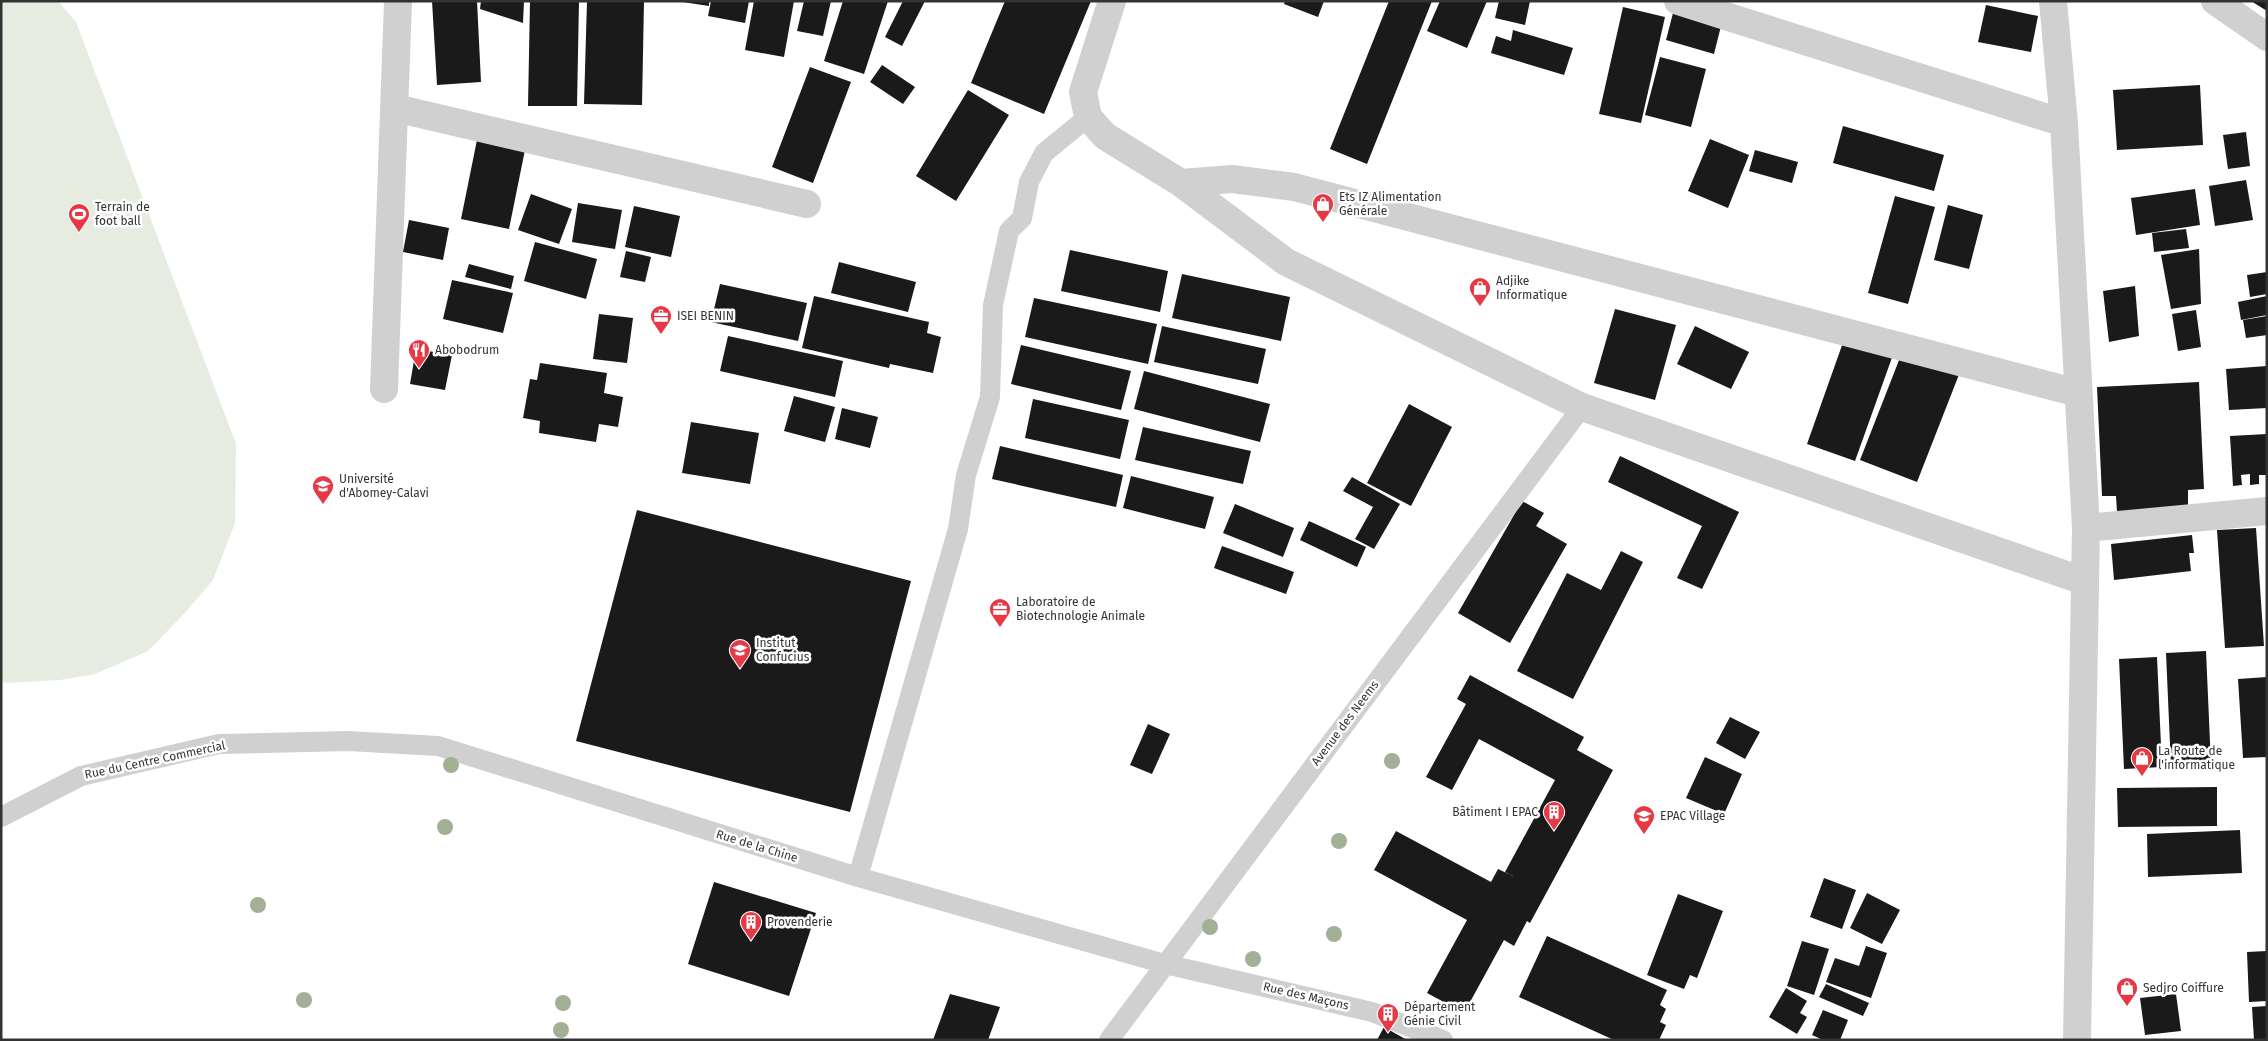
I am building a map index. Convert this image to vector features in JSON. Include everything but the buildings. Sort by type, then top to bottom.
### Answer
[{"type":"street","points":[[384,389],[398,1]]},
{"type":"street","points":[[1112,1],[1083,92],[1088,117],[1105,136],[1181,183],[1286,262],[1582,407],[2084,581]]},
{"type":"street","points":[[1678,1],[2064,123]]},
{"type":"street","points":[[2053,1],[2064,123],[2086,528],[2078,1040]]},
{"type":"street","points":[[2215,1],[2267,37]]},
{"type":"street","points":[[395,108],[807,204]]},
{"type":"street","points":[[1181,183],[1232,179],[1294,188],[2078,393]]},
{"type":"street","points":[[2086,528],[2267,511]]},
{"type":"lane","points":[[858,877],[958,529],[966,475],[990,397],[993,305],[1009,232],[1022,218],[1029,182],[1044,153],[1088,117]]},
{"type":"lane","name":"Avenue des Neems","points":[[1109,1040],[1582,407]]},
{"type":"lane","name":"Rue de la Chine","points":[[348,741],[438,746],[858,877],[1165,964]]},
{"type":"lane","name":"Rue du Centre Commercial","points":[[1,817],[81,776],[219,744],[348,741]]},
{"type":"lane","name":"Rue des Maçons","points":[[1165,964],[1372,1012],[1442,1040]]},
{"type":"shaded area","name":"Terrain de foot ball","points":[[1,1],[58,1],[76,22],[236,444],[235,523],[213,580],[183,615],[148,651],[95,674],[60,680],[7,683],[1,681]]},
{"type":"place","name":"Ets IZ Alimentation Générale","points":[[1323,223]]},
{"type":"place","name":"Terrain de foot ball","points":[[79,233]]},
{"type":"place","name":"Adjike Informatique","points":[[1480,307]]},
{"type":"place","name":"ISEI BENIN","points":[[661,335]]},
{"type":"place","name":"Abobodrum","points":[[419,369]]},
{"type":"place","name":"Université d'Abomey-Calavi","points":[[323,505]]},
{"type":"place","name":"Laboratoire de Biotechnologie Animale","points":[[1000,628]]},
{"type":"place","name":"Institut Confucius","points":[[740,669]]},
{"type":"place","name":"La Route de l'informatique","points":[[2142,777]]},
{"type":"place","name":"Bâtiment I EPAC","points":[[1554,831]]},
{"type":"place","name":"EPAC Village","points":[[1644,835]]},
{"type":"place","name":"Provenderie","points":[[751,941]]},
{"type":"place","name":"Sedjro Coiffure","points":[[2127,1007]]},
{"type":"place","name":"Département Génie Civil","points":[[1388,1033]]}]
